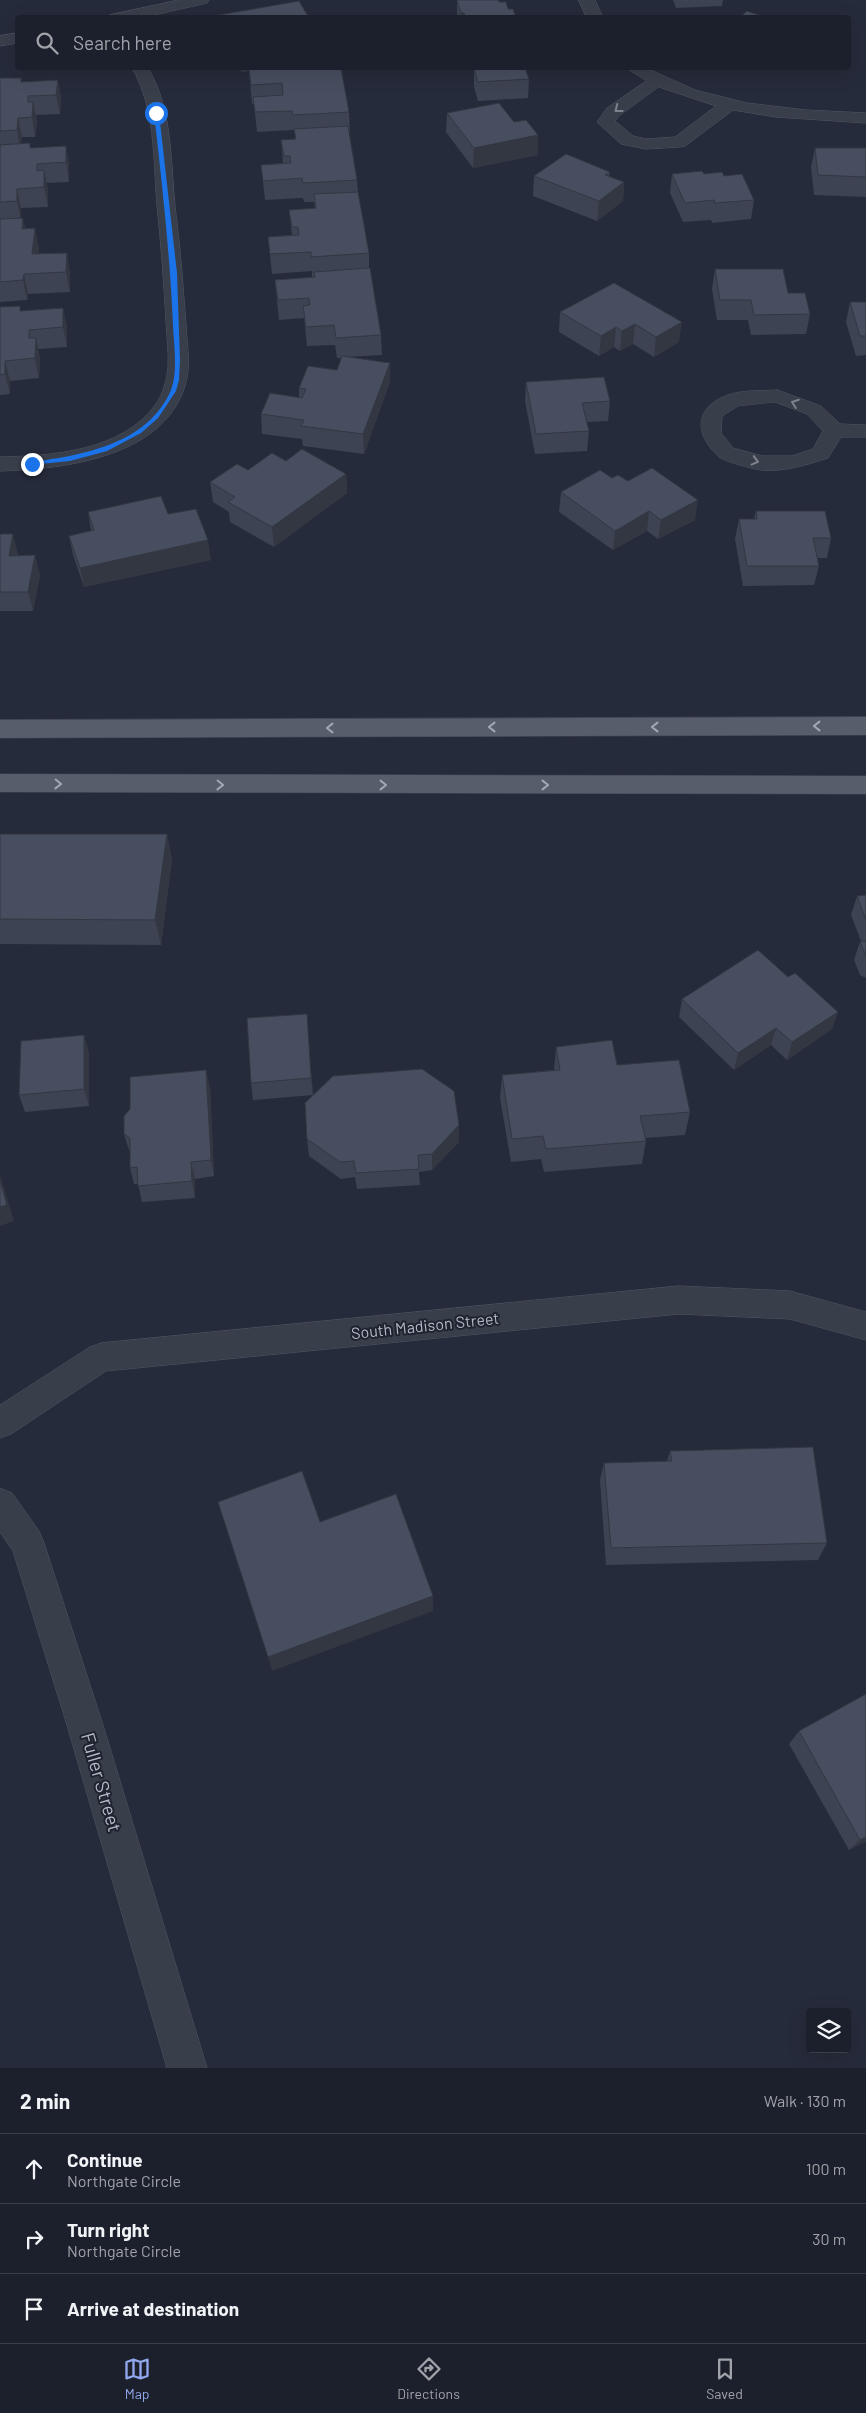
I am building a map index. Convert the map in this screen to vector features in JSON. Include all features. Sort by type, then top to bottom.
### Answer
[{"type":"main road","points":[[0,729],[866,726]]},
{"type":"main road","points":[[0,783],[866,785]]},
{"type":"street","points":[[130,15],[201,0]]},
{"type":"street","points":[[588,0],[594,15]]},
{"type":"street","points":[[0,41],[15,38]]},
{"type":"street","points":[[0,464],[42,463],[104,450],[138,432],[150,422],[168,401],[173,391],[176,380],[177,360],[174,273],[156,113],[146,76],[142,70]]},
{"type":"street","points":[[638,70],[657,81],[729,105],[793,116],[866,118]]},
{"type":"street","points":[[657,81],[613,112],[606,122],[616,133],[628,140],[646,144],[679,142],[729,105]]},
{"type":"street","points":[[834,430],[821,453],[794,462],[761,464],[726,453],[711,432],[712,414],[733,400],[777,396],[814,410],[834,430],[866,431]]},
{"type":"street","name":"South Madison Street","points":[[0,1423],[101,1357],[679,1300],[790,1305],[866,1326]]},
{"type":"street","name":"Fuller Street","points":[[0,1504],[27,1544],[85,1725],[187,2068]]},
{"type":"building","points":[[457,0],[498,0],[499,2],[506,2],[508,9],[513,9],[515,15],[465,15],[461,13]]},
{"type":"building","points":[[299,1],[307,15],[219,15]]},
{"type":"building","points":[[747,11],[758,15],[742,15]]},
{"type":"building","points":[[249,70],[341,70],[349,112],[293,115],[292,111],[255,112],[253,97],[283,95],[282,83],[251,85]]},
{"type":"building","points":[[475,70],[526,70],[529,79],[478,82]]},
{"type":"building","points":[[0,78],[21,78],[21,82],[58,80],[56,95],[28,96],[28,102],[33,102],[32,117],[18,118],[17,130],[0,131]]},
{"type":"building","points":[[499,103],[514,122],[526,120],[538,135],[474,148],[447,113]]},
{"type":"building","points":[[348,126],[357,180],[303,183],[302,178],[263,181],[261,165],[291,163],[290,156],[284,156],[281,140],[296,139],[294,129]]},
{"type":"building","points":[[30,143],[30,148],[66,146],[66,162],[37,164],[37,171],[44,170],[44,187],[17,189],[17,201],[0,202],[0,145]]},
{"type":"building","points":[[815,148],[866,148],[866,177],[818,175]]},
{"type":"building","points":[[566,154],[610,172],[605,175],[624,182],[599,201],[534,176]]},
{"type":"building","points":[[702,171],[704,174],[722,172],[724,176],[742,174],[754,200],[715,203],[714,200],[685,203],[672,174]]},
{"type":"building","points":[[358,192],[369,253],[311,257],[311,252],[270,254],[268,237],[299,235],[298,227],[292,227],[289,210],[316,208],[314,194]]},
{"type":"building","points":[[23,218],[22,229],[35,228],[32,254],[67,253],[66,272],[24,274],[23,280],[0,282],[0,219]]},
{"type":"building","points":[[370,268],[381,335],[336,338],[334,325],[306,327],[303,306],[310,305],[309,298],[278,300],[275,280],[315,277],[314,272]]},
{"type":"building","points":[[715,269],[783,269],[788,293],[805,293],[810,314],[754,315],[751,300],[720,300]]},
{"type":"building","points":[[614,283],[682,322],[656,337],[635,324],[622,331],[616,327],[601,336],[560,312]]},
{"type":"building","points":[[850,302],[866,302],[866,336],[860,336]]},
{"type":"building","points":[[20,306],[20,311],[63,308],[63,327],[29,330],[29,338],[36,338],[35,358],[5,361],[5,374],[0,375],[0,307]]},
{"type":"building","points":[[342,356],[390,363],[363,434],[301,426],[304,420],[261,414],[270,393],[302,398],[306,389],[299,388],[308,366],[337,370]]},
{"type":"building","points":[[604,377],[610,401],[582,403],[589,431],[536,434],[526,382]]},
{"type":"building","points":[[302,449],[346,474],[272,527],[228,502],[235,497],[210,482],[237,464],[248,470],[272,453],[286,461]]},
{"type":"building","points":[[652,468],[698,500],[661,520],[649,511],[615,531],[561,492],[600,470],[612,478],[618,475],[628,481]]},
{"type":"building","points":[[161,496],[168,514],[196,509],[208,540],[80,568],[69,536],[94,530],[88,512]]},
{"type":"building","points":[[756,511],[825,511],[831,538],[813,538],[819,566],[747,566],[739,519],[757,519]]},
{"type":"building","points":[[0,534],[13,534],[9,556],[35,555],[28,592],[0,592]]},
{"type":"building","points":[[0,834],[167,834],[155,920],[0,919]]},
{"type":"building","points":[[866,895],[866,920],[857,896]]},
{"type":"building","points":[[866,941],[866,956],[860,942]]},
{"type":"building","points":[[758,950],[788,977],[795,973],[838,1012],[792,1042],[776,1028],[738,1053],[682,999]]},
{"type":"building","points":[[307,1014],[311,1078],[251,1083],[247,1018]]},
{"type":"building","points":[[84,1035],[84,1089],[19,1095],[21,1041]]},
{"type":"building","points":[[612,1040],[617,1065],[679,1060],[690,1112],[640,1116],[646,1141],[546,1149],[543,1136],[512,1139],[502,1075],[560,1070],[556,1047]]},
{"type":"building","points":[[422,1069],[454,1091],[459,1125],[432,1154],[418,1155],[419,1169],[356,1173],[354,1161],[340,1162],[307,1139],[305,1103],[333,1076]]},
{"type":"building","points":[[206,1070],[211,1160],[191,1162],[192,1181],[138,1186],[137,1167],[130,1168],[130,1138],[124,1134],[124,1116],[130,1109],[130,1077]]},
{"type":"building","points":[[0,1181],[7,1205],[0,1207]]},
{"type":"building","points":[[813,1447],[827,1543],[611,1548],[604,1463],[672,1461],[670,1451]]},
{"type":"building","points":[[302,1471],[320,1522],[396,1494],[433,1596],[268,1657],[218,1502]]},
{"type":"building","points":[[866,1694],[866,1837],[860,1840],[799,1731]]},
{"type":"route","points":[[32,464],[70,459],[104,450],[122,441],[138,432],[155,417],[168,401],[173,391],[176,380],[177,360],[174,273],[156,113]]}]
